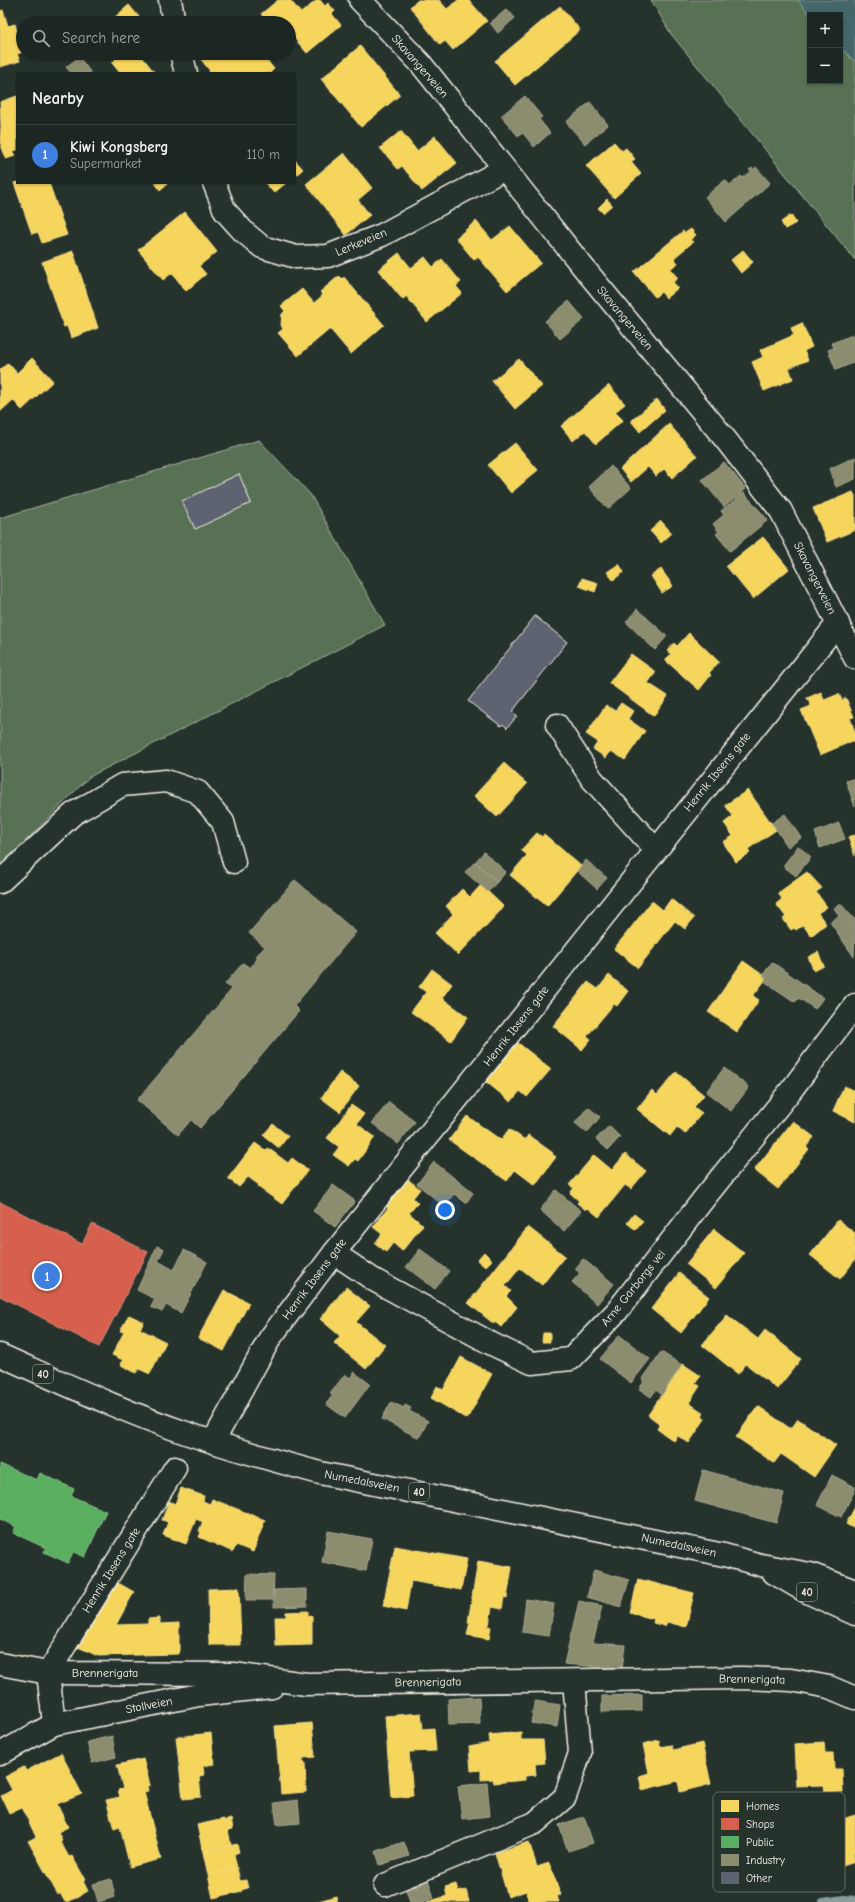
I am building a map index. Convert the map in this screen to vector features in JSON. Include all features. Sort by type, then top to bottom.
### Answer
[{"type":"street","points":[[170,0],[173,16]]},
{"type":"street","name":"Skavangerveien","points":[[360,0],[421,64],[504,169],[726,440],[780,511],[855,658]]},
{"type":"street","points":[[183,60],[186,72]]},
{"type":"street","name":"Lerkeveien","points":[[214,184],[225,211],[244,232],[262,246],[296,257],[328,256],[382,234],[504,169]]},
{"type":"street","name":"Henrik Ibsens gate","points":[[213,1442],[270,1338],[334,1252],[655,849],[838,623]]},
{"type":"street","points":[[557,726],[592,779],[655,849]]},
{"type":"street","points":[[0,882],[73,814],[122,785],[166,782],[198,792],[223,822],[234,862]]},
{"type":"street","name":"Arne Garborgs vei","points":[[334,1252],[374,1280],[494,1345],[532,1363],[571,1359],[617,1311],[702,1201],[792,1089],[855,1005]]},
{"type":"street","name":"Numedalsveien","points":[[0,1355],[126,1410],[256,1456],[320,1473],[639,1536],[761,1565],[810,1574],[855,1591]]},
{"type":"street","name":"Henrik Ibsens gate","points":[[48,1673],[175,1468]]},
{"type":"street","name":"Numedalsveien","points":[[761,1565],[806,1591],[855,1614]]},
{"type":"street","name":"Brennerigata","points":[[0,1664],[48,1673],[234,1674],[306,1684],[742,1678],[791,1680],[829,1687],[855,1698]]},
{"type":"street","points":[[48,1673],[54,1724]]},
{"type":"street","points":[[385,1885],[535,1823],[565,1796],[580,1752],[574,1681]]},
{"type":"street","name":"Stollveien","points":[[0,1754],[54,1724],[199,1695],[306,1684]]},
{"type":"green space","points":[[651,0],[798,0],[808,12],[807,84],[843,84],[843,50],[855,62],[855,260],[671,34]]},
{"type":"green space","points":[[259,440],[310,494],[385,625],[89,777],[0,867],[0,518]]},
{"type":"water","points":[[798,0],[855,0],[855,62],[843,50],[843,12],[808,12]]},
{"type":"building: Homes","points":[[278,0],[290,0],[301,13],[317,0],[320,0],[325,6],[328,3],[335,11],[332,14],[341,25],[307,53],[296,40],[296,16],[263,16],[261,14]]},
{"type":"building: Homes","points":[[418,0],[439,0],[447,9],[458,0],[469,0],[487,21],[453,50],[445,41],[440,45],[410,7]]},
{"type":"building: Homes","points":[[129,5],[138,16],[116,16]]},
{"type":"building: Homes","points":[[560,6],[580,30],[515,85],[495,61]]},
{"type":"building: Homes","points":[[3,10],[8,26],[15,24],[16,60],[20,61],[0,67],[0,11]]},
{"type":"building: Homes","points":[[360,46],[400,95],[361,127],[321,79]]},
{"type":"building: Homes","points":[[115,60],[145,60],[154,72],[119,72],[112,63]]},
{"type":"building: Homes","points":[[202,60],[267,60],[274,69],[271,72],[209,72],[210,71]]},
{"type":"building: Homes","points":[[16,96],[16,150],[13,151],[15,156],[6,159],[0,142],[0,102]]},
{"type":"building: Homes","points":[[401,131],[417,151],[435,136],[457,163],[422,191],[402,166],[398,169],[380,148]]},
{"type":"building: Homes","points":[[614,142],[622,151],[626,148],[635,159],[631,162],[641,174],[614,198],[586,166]]},
{"type":"building: Homes","points":[[344,153],[372,188],[358,200],[370,215],[346,235],[306,184]]},
{"type":"building: Homes","points":[[296,161],[303,169],[296,175]]},
{"type":"building: Homes","points":[[14,183],[49,184],[67,235],[42,243],[38,232],[32,234]]},
{"type":"building: Homes","points":[[156,184],[167,184],[160,190]]},
{"type":"building: Homes","points":[[266,184],[285,184],[274,193]]},
{"type":"building: Homes","points":[[607,199],[612,205],[603,213],[598,208]]},
{"type":"building: Homes","points":[[185,212],[217,252],[199,266],[206,274],[186,291],[172,273],[163,280],[138,250]]},
{"type":"building: Homes","points":[[791,215],[796,223],[785,229],[781,222]]},
{"type":"building: Homes","points":[[476,221],[492,240],[510,226],[541,263],[507,291],[478,257],[474,260],[456,238]]},
{"type":"building: Homes","points":[[691,229],[696,235],[690,240],[693,242],[674,258],[678,263],[670,269],[678,278],[673,282],[678,288],[666,298],[661,292],[655,297],[634,272],[683,231],[685,233]]},
{"type":"building: Homes","points":[[743,250],[753,262],[741,273],[731,260]]},
{"type":"building: Homes","points":[[73,251],[98,328],[71,338],[67,326],[64,327],[42,262]]},
{"type":"building: Homes","points":[[399,253],[411,268],[425,257],[433,267],[442,259],[461,282],[456,286],[462,293],[427,322],[406,296],[403,300],[378,270]]},
{"type":"building: Homes","points":[[339,276],[342,279],[344,277],[384,325],[351,354],[330,329],[298,356],[278,333],[283,329],[281,325],[282,314],[285,311],[281,306],[302,289],[314,303],[323,295],[320,292]]},
{"type":"building: Homes","points":[[802,323],[812,347],[804,351],[808,360],[789,368],[793,379],[764,391],[752,362],[763,357],[760,350],[794,335],[791,328]]},
{"type":"building: Homes","points":[[32,358],[53,381],[22,410],[13,400],[0,412],[0,370],[8,363],[17,373]]},
{"type":"building: Homes","points":[[519,359],[542,386],[515,409],[492,381]]},
{"type":"building: Homes","points":[[609,385],[625,404],[615,412],[623,420],[596,444],[585,431],[573,441],[561,426]]},
{"type":"building: Homes","points":[[657,399],[665,410],[640,432],[631,421]]},
{"type":"building: Homes","points":[[669,424],[697,456],[672,478],[664,469],[656,476],[648,467],[631,482],[620,469]]},
{"type":"building: Homes","points":[[515,443],[538,470],[511,493],[488,465]]},
{"type":"building: Homes","points":[[853,492],[855,496],[855,530],[827,542],[813,508]]},
{"type":"building: Homes","points":[[661,521],[672,533],[661,543],[650,531]]},
{"type":"building: Homes","points":[[763,537],[789,569],[753,599],[726,566]]},
{"type":"building: Homes","points":[[619,564],[624,572],[613,580],[607,572]]},
{"type":"building: Homes","points":[[661,569],[673,586],[662,593],[651,576]]},
{"type":"building: Homes","points":[[582,578],[598,583],[595,592],[579,586]]},
{"type":"building: Homes","points":[[689,633],[719,662],[709,673],[711,675],[699,690],[665,660],[671,654],[667,651],[674,643],[677,646]]},
{"type":"building: Homes","points":[[631,654],[656,672],[648,683],[668,696],[654,716],[609,683]]},
{"type":"building: Homes","points":[[821,692],[824,700],[839,694],[842,700],[846,698],[854,717],[850,718],[855,732],[855,740],[820,755],[801,710],[811,706],[807,698]]},
{"type":"building: Homes","points":[[621,703],[633,711],[628,719],[645,731],[625,760],[611,751],[606,758],[593,749],[598,742],[586,734],[606,705],[615,711]]},
{"type":"building: Homes","points":[[504,763],[527,784],[497,817],[474,796]]},
{"type":"building: Homes","points":[[748,790],[776,830],[748,849],[750,853],[736,862],[723,842],[733,836],[724,823],[733,816],[725,805]]},
{"type":"building: Homes","points":[[537,833],[542,837],[544,834],[581,866],[547,906],[510,875],[527,855],[521,850]]},
{"type":"building: Homes","points":[[855,835],[855,856],[848,837]]},
{"type":"building: Homes","points":[[807,872],[822,888],[816,892],[827,907],[818,913],[826,924],[811,936],[803,925],[796,930],[794,928],[791,930],[783,919],[786,917],[776,904],[782,899],[778,893]]},
{"type":"building: Homes","points":[[481,885],[504,907],[458,955],[435,933],[453,914],[446,906],[462,889],[470,897]]},
{"type":"building: Homes","points":[[671,899],[694,918],[685,929],[675,921],[638,968],[614,949],[652,901],[663,910]]},
{"type":"building: Homes","points":[[818,952],[824,966],[814,971],[808,957]]},
{"type":"building: Homes","points":[[743,961],[763,975],[766,979],[753,996],[759,1000],[737,1032],[708,1012]]},
{"type":"building: Homes","points":[[432,969],[452,984],[442,998],[468,1017],[451,1041],[411,1012],[426,992],[419,987]]},
{"type":"building: Homes","points":[[609,975],[628,991],[617,1006],[614,1004],[587,1036],[591,1039],[582,1050],[553,1026],[588,982],[598,989]]},
{"type":"building: Homes","points":[[517,1042],[551,1069],[527,1097],[520,1091],[511,1102],[485,1081]]},
{"type":"building: Homes","points":[[340,1072],[359,1086],[340,1112],[321,1098]]},
{"type":"building: Homes","points":[[676,1072],[704,1095],[694,1107],[702,1113],[685,1134],[677,1127],[670,1136],[637,1109],[652,1090],[657,1095]]},
{"type":"building: Homes","points":[[844,1086],[855,1091],[855,1122],[833,1111]]},
{"type":"building: Homes","points":[[351,1105],[364,1114],[357,1124],[375,1137],[358,1161],[355,1159],[349,1166],[333,1155],[339,1147],[327,1138]]},
{"type":"building: Homes","points":[[467,1116],[501,1140],[509,1129],[525,1140],[528,1135],[553,1153],[552,1154],[556,1157],[535,1185],[515,1170],[507,1181],[449,1140]]},
{"type":"building: Homes","points":[[793,1121],[814,1137],[806,1147],[809,1149],[778,1189],[754,1170]]},
{"type":"building: Homes","points":[[273,1124],[288,1136],[279,1148],[263,1135]]},
{"type":"building: Homes","points":[[255,1143],[266,1151],[268,1148],[288,1163],[292,1158],[308,1170],[282,1204],[258,1187],[259,1185],[248,1177],[239,1187],[228,1178]]},
{"type":"building: Homes","points":[[625,1154],[646,1171],[631,1189],[625,1185],[599,1217],[588,1208],[586,1210],[577,1203],[579,1201],[570,1193],[574,1188],[569,1185],[594,1155],[612,1170]]},
{"type":"building: Homes","points":[[405,1177],[420,1189],[413,1198],[418,1203],[409,1213],[423,1225],[402,1251],[393,1243],[386,1252],[375,1243],[382,1234],[373,1227],[388,1208],[383,1204]]},
{"type":"building: Homes","points":[[634,1214],[643,1221],[636,1230],[627,1223]]},
{"type":"building: Homes","points":[[838,1220],[855,1233],[855,1260],[840,1279],[810,1255]]},
{"type":"building: Homes","points":[[528,1227],[565,1256],[542,1285],[520,1268],[505,1286],[511,1291],[506,1296],[517,1307],[501,1327],[495,1322],[494,1324],[468,1303]]},
{"type":"building: Homes","points":[[714,1229],[744,1253],[716,1288],[686,1264]]},
{"type":"building: Homes","points":[[484,1252],[492,1260],[485,1267],[477,1260]]},
{"type":"building: Homes","points":[[679,1273],[709,1297],[681,1333],[651,1309]]},
{"type":"building: Homes","points":[[346,1287],[370,1306],[356,1322],[385,1345],[366,1369],[334,1343],[340,1336],[320,1319]]},
{"type":"building: Homes","points":[[224,1290],[249,1303],[224,1351],[198,1338]]},
{"type":"building: Homes","points":[[129,1315],[144,1322],[140,1329],[166,1342],[150,1374],[139,1369],[136,1373],[121,1365],[123,1360],[112,1355],[124,1332],[120,1331]]},
{"type":"building: Homes","points":[[727,1315],[758,1339],[765,1330],[801,1359],[777,1389],[746,1364],[738,1374],[702,1345]]},
{"type":"building: Homes","points":[[543,1333],[550,1333],[550,1342],[542,1342]]},
{"type":"building: Homes","points":[[461,1357],[492,1374],[467,1419],[431,1398],[437,1386],[443,1390]]},
{"type":"building: Homes","points":[[683,1364],[701,1376],[695,1383],[700,1386],[689,1403],[704,1413],[702,1417],[705,1419],[689,1443],[678,1436],[674,1441],[657,1429],[660,1424],[648,1415]]},
{"type":"building: Homes","points":[[758,1406],[791,1429],[798,1419],[836,1445],[814,1477],[781,1454],[774,1463],[736,1437]]},
{"type":"building: Homes","points":[[181,1488],[204,1496],[203,1501],[210,1504],[203,1522],[196,1519],[186,1544],[163,1535],[168,1522],[162,1520],[169,1501],[175,1504]]},
{"type":"building: Homes","points":[[212,1499],[265,1520],[253,1552],[236,1545],[233,1552],[199,1537],[201,1532],[199,1531]]},
{"type":"building: Homes","points":[[855,1507],[855,1529],[846,1524]]},
{"type":"building: Homes","points":[[395,1546],[467,1559],[461,1590],[411,1581],[406,1611],[383,1606]]},
{"type":"building: Homes","points":[[478,1561],[512,1567],[507,1598],[504,1597],[502,1609],[492,1607],[489,1625],[486,1625],[491,1627],[489,1639],[467,1635]]},
{"type":"building: Homes","points":[[638,1579],[694,1593],[686,1627],[667,1622],[665,1626],[653,1623],[654,1619],[630,1613]]},
{"type":"building: Homes","points":[[113,1580],[134,1592],[116,1625],[148,1624],[148,1619],[160,1618],[160,1624],[179,1623],[179,1654],[98,1656],[78,1647]]},
{"type":"building: Homes","points":[[239,1588],[241,1645],[209,1645],[208,1589]]},
{"type":"building: Homes","points":[[308,1611],[308,1616],[312,1616],[312,1645],[276,1646],[275,1617],[286,1617],[286,1612]]},
{"type":"building: Homes","points":[[421,1713],[423,1729],[434,1728],[436,1751],[409,1752],[413,1796],[391,1798],[385,1716]]},
{"type":"building: Homes","points":[[312,1723],[315,1757],[303,1758],[303,1762],[305,1762],[306,1792],[281,1794],[275,1726]]},
{"type":"building: Homes","points":[[521,1732],[521,1740],[543,1740],[545,1763],[535,1764],[536,1775],[525,1776],[525,1780],[494,1783],[493,1779],[481,1780],[481,1770],[471,1771],[469,1747],[490,1743],[489,1735]]},
{"type":"building: Homes","points":[[211,1733],[214,1764],[203,1766],[204,1775],[199,1776],[201,1797],[183,1799],[176,1737]]},
{"type":"building: Homes","points":[[659,1740],[660,1747],[671,1745],[673,1750],[702,1743],[711,1784],[680,1792],[678,1781],[642,1790],[639,1776],[649,1773],[643,1744]]},
{"type":"building: Homes","points":[[824,1742],[825,1753],[833,1753],[834,1769],[842,1769],[843,1792],[825,1792],[824,1785],[796,1786],[794,1744]]},
{"type":"building: Homes","points":[[61,1753],[82,1794],[57,1804],[68,1827],[58,1832],[62,1840],[60,1841],[69,1857],[72,1856],[85,1879],[83,1881],[88,1891],[68,1902],[65,1902],[60,1893],[58,1895],[28,1841],[36,1837],[22,1807],[9,1813],[1,1796],[12,1790],[5,1777],[24,1767],[26,1771]]},
{"type":"building: Homes","points":[[143,1759],[150,1785],[147,1786],[148,1791],[144,1792],[161,1859],[130,1867],[120,1827],[114,1829],[106,1800],[120,1797],[118,1790],[123,1789],[117,1765]]},
{"type":"building: Homes","points":[[855,1815],[855,1852],[853,1853],[855,1862],[845,1865],[845,1818]]},
{"type":"building: Homes","points":[[224,1819],[224,1821],[231,1819],[233,1829],[228,1830],[231,1845],[203,1852],[197,1825]]},
{"type":"building: Homes","points":[[529,1842],[537,1867],[549,1863],[561,1895],[557,1896],[559,1902],[529,1902],[526,1891],[508,1897],[495,1853]]},
{"type":"building: Homes","points":[[237,1844],[239,1852],[234,1854],[237,1868],[208,1875],[203,1852]]},
{"type":"building: Homes","points":[[237,1868],[240,1881],[246,1880],[248,1888],[241,1890],[242,1891],[213,1898],[208,1875]]},
{"type":"building: Homes","points":[[456,1884],[458,1892],[466,1890],[469,1902],[427,1902],[447,1896],[445,1887]]},
{"type":"building: Homes","points":[[336,1896],[337,1902],[315,1902]]},
{"type":"building: Shops","points":[[0,1202],[82,1244],[92,1224],[148,1252],[99,1347],[0,1296]]},
{"type":"building: Public","points":[[0,1464],[37,1480],[40,1473],[74,1489],[71,1496],[106,1511],[85,1557],[73,1552],[68,1563],[44,1552],[46,1548],[13,1533],[16,1527],[0,1519]]},
{"type":"building: Industry","points":[[507,9],[515,18],[498,33],[490,23]]},
{"type":"building: Industry","points":[[75,60],[81,60],[90,72],[70,72],[66,67]]},
{"type":"building: Industry","points":[[525,96],[542,117],[539,119],[550,133],[534,147],[523,133],[518,136],[501,116]]},
{"type":"building: Industry","points":[[590,102],[608,125],[585,144],[566,122]]},
{"type":"building: Industry","points":[[756,167],[770,183],[726,222],[705,197],[725,180],[730,185],[741,176],[743,178],[751,172],[749,170],[752,168],[753,170]]},
{"type":"building: Industry","points":[[569,301],[584,319],[560,339],[545,321]]},
{"type":"building: Industry","points":[[855,334],[855,362],[836,370],[828,350],[834,348],[832,343]]},
{"type":"building: Industry","points":[[855,457],[855,479],[836,487],[829,469]]},
{"type":"building: Industry","points":[[724,462],[746,489],[724,507],[702,480]]},
{"type":"building: Industry","points":[[611,466],[631,488],[608,509],[589,487]]},
{"type":"building: Industry","points":[[744,493],[768,520],[730,551],[716,534],[719,532],[713,524],[724,515],[721,511]]},
{"type":"building: Industry","points":[[637,609],[667,636],[655,650],[626,622]]},
{"type":"building: Industry","points":[[855,778],[855,807],[846,781]]},
{"type":"building: Industry","points":[[785,814],[801,838],[788,847],[772,823]]},
{"type":"building: Industry","points":[[839,823],[845,839],[820,848],[815,832]]},
{"type":"building: Industry","points":[[798,846],[811,857],[796,876],[783,866]]},
{"type":"building: Industry","points":[[484,852],[506,872],[497,882],[475,862]]},
{"type":"building: Industry","points":[[586,860],[607,878],[597,889],[577,871]]},
{"type":"building: Industry","points":[[475,862],[497,882],[488,892],[465,872]]},
{"type":"building: Industry","points":[[295,880],[356,932],[294,1006],[299,1011],[200,1128],[191,1120],[178,1135],[137,1100],[232,989],[225,984],[243,963],[250,968],[258,958],[256,956],[265,947],[249,933]]},
{"type":"building: Industry","points":[[841,904],[855,920],[854,957],[830,922],[839,916],[834,908]]},
{"type":"building: Industry","points":[[772,962],[823,998],[815,1009],[799,998],[795,1002],[764,981],[766,979],[763,975]]},
{"type":"building: Industry","points":[[724,1068],[749,1087],[731,1111],[706,1092]]},
{"type":"building: Industry","points":[[389,1102],[415,1122],[398,1144],[372,1123]]},
{"type":"building: Industry","points":[[588,1107],[600,1117],[587,1133],[575,1123]]},
{"type":"building: Industry","points":[[609,1126],[620,1137],[608,1150],[596,1139]]},
{"type":"building: Industry","points":[[434,1162],[473,1193],[466,1203],[454,1194],[444,1206],[417,1184]]},
{"type":"building: Industry","points":[[333,1185],[355,1201],[335,1227],[313,1211]]},
{"type":"building: Industry","points":[[556,1190],[581,1211],[564,1231],[540,1210]]},
{"type":"building: Industry","points":[[157,1246],[164,1249],[158,1261],[174,1270],[184,1250],[207,1262],[181,1313],[166,1305],[162,1312],[151,1307],[155,1299],[137,1290]]},
{"type":"building: Industry","points":[[420,1249],[449,1271],[435,1289],[406,1267]]},
{"type":"building: Industry","points":[[583,1259],[614,1284],[597,1304],[572,1282],[580,1273],[575,1269]]},
{"type":"building: Industry","points":[[619,1335],[650,1359],[631,1383],[600,1359]]},
{"type":"building: Industry","points":[[661,1352],[682,1365],[662,1395],[656,1390],[651,1397],[639,1389],[644,1382],[642,1380]]},
{"type":"building: Industry","points":[[354,1372],[370,1384],[345,1418],[326,1404],[333,1395],[330,1394],[345,1374],[350,1378]]},
{"type":"building: Industry","points":[[391,1402],[404,1408],[405,1405],[411,1408],[409,1411],[428,1421],[419,1438],[382,1419]]},
{"type":"building: Industry","points":[[703,1470],[784,1493],[776,1523],[695,1501]]},
{"type":"building: Industry","points":[[832,1475],[855,1487],[855,1490],[841,1517],[817,1505]]},
{"type":"building: Industry","points":[[328,1531],[372,1539],[366,1571],[322,1562]]},
{"type":"building: Industry","points":[[594,1570],[629,1580],[621,1607],[587,1597]]},
{"type":"building: Industry","points":[[247,1574],[274,1575],[273,1600],[246,1600]]},
{"type":"building: Industry","points":[[307,1589],[307,1606],[274,1607],[274,1590]]},
{"type":"building: Industry","points":[[526,1599],[554,1604],[549,1636],[522,1632]]},
{"type":"building: Industry","points":[[579,1601],[602,1606],[593,1643],[625,1645],[622,1669],[564,1664]]},
{"type":"building: Industry","points":[[642,1695],[642,1711],[602,1712],[602,1696]]},
{"type":"building: Industry","points":[[479,1697],[480,1724],[449,1725],[448,1699]]},
{"type":"building: Industry","points":[[535,1701],[560,1705],[557,1727],[531,1723]]},
{"type":"building: Industry","points":[[112,1736],[116,1757],[92,1763],[87,1742]]},
{"type":"building: Industry","points":[[487,1783],[490,1816],[462,1819],[458,1786]]},
{"type":"building: Industry","points":[[298,1800],[300,1823],[277,1825],[274,1803]]},
{"type":"building: Industry","points":[[584,1817],[593,1843],[568,1851],[559,1825]]},
{"type":"building: Industry","points":[[404,1842],[409,1856],[380,1865],[376,1851]]},
{"type":"building: Industry","points":[[111,1879],[115,1897],[98,1902],[93,1884]]},
{"type":"building: Industry","points":[[428,1879],[434,1898],[422,1902],[410,1902],[405,1886]]},
{"type":"building: Other","points":[[239,474],[251,503],[195,529],[182,501]]},
{"type":"building: Other","points":[[535,616],[567,642],[512,712],[517,716],[507,728],[503,724],[501,726],[468,701]]},
{"type":"waterway","points":[[823,1902],[844,1899],[855,1900]]},
{"type":"place","name":"Kiwi Kongsberg","points":[[47,1276]]}]
